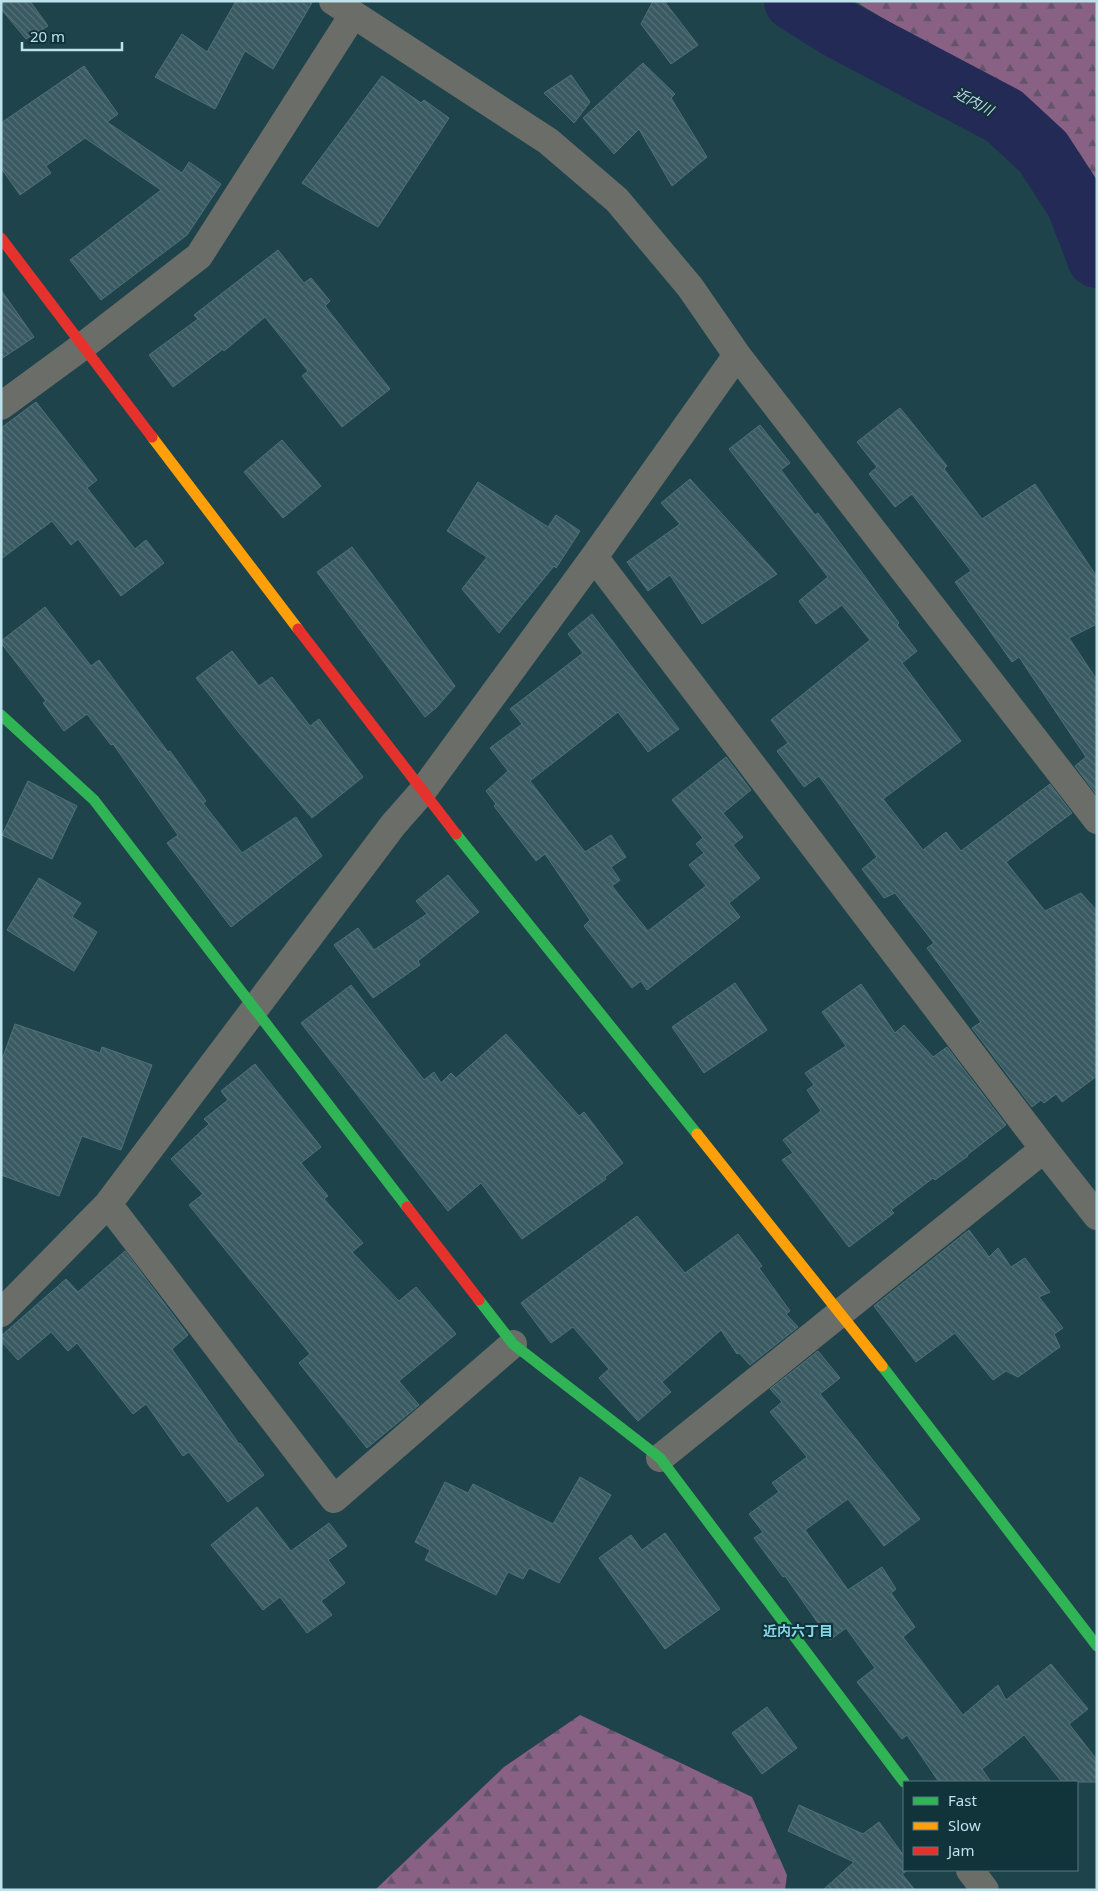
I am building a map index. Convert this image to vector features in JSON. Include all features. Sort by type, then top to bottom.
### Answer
[{"type":"street","points":[[1,406],[199,256],[343,8],[548,141],[617,200],[690,287],[737,355],[1097,820]]},
{"type":"street","points":[[1,238],[422,792],[841,1312],[1097,1646]]},
{"type":"street","points":[[1,1313],[108,1204],[393,825],[422,792],[594,557],[737,355]]},
{"type":"street","points":[[594,557],[1097,1216]]},
{"type":"street","points":[[1,715],[94,800],[513,1344],[660,1458],[903,1781]]},
{"type":"street","points":[[660,1458],[1044,1149]]},
{"type":"street","points":[[108,1204],[334,1499],[513,1344]]},
{"type":"street","points":[[971,1871],[985,1890]]},
{"type":"green space","points":[[854,1],[1097,1],[1097,240],[1016,97]]},
{"type":"green space","points":[[580,1715],[752,1797],[787,1875],[785,1890],[375,1890],[504,1767]]},
{"type":"building","points":[[1,1],[30,1],[48,26],[26,39],[1,9]]},
{"type":"building","points":[[236,1],[313,1],[273,69],[245,51],[215,109],[155,77],[182,34],[207,52]]},
{"type":"building","points":[[653,1],[664,1],[698,45],[671,64],[641,24]]},
{"type":"building","points":[[643,63],[675,94],[671,98],[707,157],[672,186],[639,129],[614,154],[583,118]]},
{"type":"building","points":[[84,66],[118,114],[107,122],[182,173],[189,162],[221,184],[187,235],[101,300],[70,260],[161,190],[85,138],[46,166],[51,173],[20,195],[1,168],[1,123]]},
{"type":"building","points":[[571,75],[590,102],[574,123],[544,93]]},
{"type":"building","points":[[382,76],[421,103],[424,100],[449,118],[378,227],[302,183]]},
{"type":"building","points":[[278,250],[304,283],[311,278],[330,301],[325,306],[390,389],[342,427],[302,376],[308,371],[265,317],[224,351],[223,349],[173,387],[149,355],[198,319],[194,315]]},
{"type":"building","points":[[1,290],[34,337],[1,359]]},
{"type":"building","points":[[36,402],[97,480],[87,488],[135,549],[146,540],[164,563],[121,596],[78,539],[71,545],[52,521],[1,559],[1,428]]},
{"type":"building","points":[[900,408],[947,466],[944,469],[982,519],[1035,484],[1097,577],[1097,624],[1069,638],[1097,680],[1096,794],[1075,766],[1086,757],[1019,657],[1012,662],[955,582],[971,571],[912,494],[895,507],[869,474],[877,467],[857,442]]},
{"type":"building","points":[[760,425],[790,463],[781,470],[815,515],[818,513],[899,623],[897,625],[917,651],[902,663],[961,741],[883,799],[923,850],[946,832],[961,851],[1050,784],[1072,813],[1006,862],[1045,911],[1081,893],[1097,911],[1097,1076],[1062,1102],[1056,1094],[1044,1103],[1041,1100],[1032,1107],[972,1028],[981,1022],[927,948],[934,943],[895,893],[884,898],[862,869],[877,857],[819,776],[804,787],[777,751],[788,743],[771,720],[870,640],[842,605],[816,624],[799,601],[828,577],[729,449]]},
{"type":"building","points":[[282,440],[321,486],[283,518],[244,472]]},
{"type":"building","points":[[690,479],[777,574],[702,624],[670,575],[648,591],[627,562],[680,524],[661,503]]},
{"type":"building","points":[[478,482],[548,527],[556,515],[580,531],[556,568],[554,566],[499,633],[462,589],[487,557],[447,531]]},
{"type":"building","points":[[352,547],[455,686],[437,707],[425,717],[317,572]]},
{"type":"building","points":[[45,607],[91,666],[99,660],[168,752],[170,751],[206,801],[203,803],[242,853],[296,817],[322,856],[231,927],[167,843],[178,835],[113,744],[111,745],[87,714],[64,731],[43,703],[46,701],[1,643],[1,641]]},
{"type":"building","points":[[592,614],[679,729],[648,752],[618,712],[530,781],[585,852],[611,835],[626,857],[611,867],[620,880],[612,886],[648,931],[706,886],[689,865],[704,853],[696,844],[703,838],[672,800],[726,757],[751,790],[723,813],[743,837],[733,845],[760,878],[729,903],[740,917],[647,990],[641,981],[632,988],[584,926],[590,920],[545,854],[536,861],[494,806],[496,804],[486,791],[508,771],[490,748],[522,724],[510,709],[583,653],[568,634]]},
{"type":"building","points":[[232,651],[259,686],[272,677],[310,726],[319,719],[363,777],[312,818],[240,734],[196,678]]},
{"type":"building","points":[[28,781],[77,806],[52,859],[2,835]]},
{"type":"building","points":[[448,875],[479,912],[418,961],[420,965],[373,998],[334,945],[358,928],[374,950],[427,914],[416,901]]},
{"type":"building","points":[[39,878],[81,903],[72,917],[97,932],[74,971],[7,930]]},
{"type":"building","points":[[735,983],[767,1030],[704,1073],[672,1027]]},
{"type":"building","points":[[861,984],[895,1033],[904,1025],[933,1057],[947,1047],[1006,1125],[968,1156],[935,1180],[933,1178],[891,1210],[894,1213],[849,1247],[782,1160],[793,1153],[783,1140],[821,1111],[807,1090],[814,1085],[805,1073],[846,1046],[822,1012]]},
{"type":"building","points":[[351,985],[424,1080],[434,1072],[441,1083],[451,1073],[456,1078],[506,1034],[579,1116],[584,1112],[623,1163],[605,1177],[606,1179],[522,1239],[481,1183],[448,1211],[301,1023]]},
{"type":"building","points":[[15,1024],[100,1053],[102,1047],[152,1065],[121,1150],[82,1136],[59,1196],[1,1175],[1,1062]]},
{"type":"building","points":[[255,1064],[321,1147],[301,1163],[328,1196],[324,1199],[363,1243],[352,1252],[399,1301],[416,1287],[456,1334],[399,1381],[419,1405],[367,1448],[299,1363],[310,1354],[189,1205],[203,1194],[171,1159],[209,1124],[204,1119],[228,1100],[221,1091]]},
{"type":"building","points":[[637,1216],[685,1273],[738,1234],[762,1266],[759,1268],[790,1311],[786,1314],[798,1327],[750,1365],[739,1353],[737,1354],[721,1330],[662,1382],[671,1392],[638,1421],[599,1378],[609,1369],[573,1327],[551,1343],[521,1303]]},
{"type":"building","points":[[969,1230],[989,1257],[998,1248],[1011,1267],[1025,1258],[1050,1292],[1039,1297],[1063,1328],[1054,1334],[1060,1347],[1018,1377],[1006,1371],[993,1380],[955,1333],[916,1362],[874,1306]]},
{"type":"building","points":[[125,1251],[188,1335],[172,1349],[239,1444],[264,1475],[228,1502],[189,1452],[183,1456],[146,1404],[133,1414],[77,1343],[68,1351],[51,1332],[18,1360],[1,1341],[1,1336],[66,1279],[78,1292]]},
{"type":"building","points":[[818,1351],[840,1378],[820,1394],[920,1519],[884,1546],[848,1499],[805,1530],[848,1590],[882,1567],[896,1589],[891,1593],[915,1627],[903,1637],[963,1715],[998,1685],[1006,1700],[1051,1664],[1088,1709],[1069,1724],[1097,1760],[1097,1782],[1061,1781],[1024,1735],[982,1769],[990,1781],[938,1781],[907,1735],[902,1739],[857,1682],[875,1668],[846,1628],[830,1640],[785,1576],[783,1577],[754,1538],[763,1532],[749,1514],[779,1492],[772,1483],[807,1457],[770,1412],[782,1402],[770,1389]]},
{"type":"building","points":[[580,1477],[611,1495],[559,1583],[529,1568],[523,1579],[508,1572],[496,1595],[425,1560],[430,1550],[415,1542],[445,1482],[468,1493],[473,1484],[553,1524]]},
{"type":"building","points":[[257,1507],[291,1551],[329,1523],[347,1546],[328,1560],[345,1583],[321,1601],[332,1615],[307,1633],[280,1597],[263,1610],[211,1545]]},
{"type":"building","points":[[665,1533],[720,1609],[665,1649],[599,1558],[631,1535],[642,1550]]},
{"type":"building","points":[[767,1707],[797,1748],[762,1774],[732,1733]]},
{"type":"building","points":[[799,1805],[863,1834],[879,1822],[903,1855],[903,1871],[906,1871],[902,1874],[915,1890],[823,1890],[854,1862],[788,1831]]},
{"type":"waterway","name":"近内川","points":[[794,1],[839,29],[1004,116],[1043,152],[1076,203],[1097,258]]},
{"type":"traffic: fast","points":[[1,715],[94,800],[407,1207]]},
{"type":"traffic: fast","points":[[456,834],[697,1134]]},
{"type":"traffic: fast","points":[[479,1300],[513,1344],[660,1458],[903,1781]]},
{"type":"traffic: fast","points":[[882,1366],[1097,1646]]},
{"type":"traffic: slow","points":[[152,437],[298,629]]},
{"type":"traffic: slow","points":[[697,1134],[882,1366]]},
{"type":"traffic: jam","points":[[1,238],[152,437]]},
{"type":"traffic: jam","points":[[298,629],[456,834]]},
{"type":"traffic: jam","points":[[407,1207],[479,1300]]},
{"type":"district","name":"近内六丁目","points":[[798,1630]]}]
